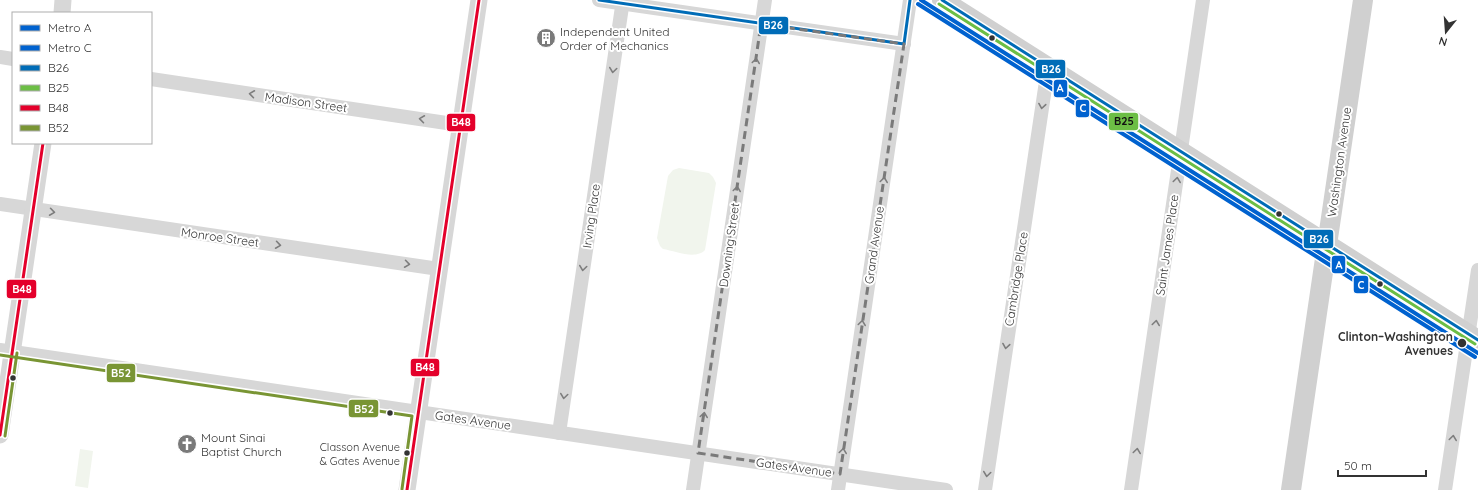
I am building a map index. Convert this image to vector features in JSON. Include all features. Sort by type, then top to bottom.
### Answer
[{"type":"main road","points":[[942,0],[1473,337]]},
{"type":"main road","name":"Washington Avenue","points":[[1291,490],[1362,0]]},
{"type":"street","points":[[62,12],[64,0]]},
{"type":"street","points":[[407,490],[479,0]]},
{"type":"street","points":[[599,0],[623,2],[761,24],[904,44]]},
{"type":"street","name":"Downing Street","points":[[693,490],[765,0]]},
{"type":"street","name":"Grand Avenue","points":[[838,490],[910,0]]},
{"type":"street","name":"Saint James Place","points":[[1131,490],[1203,0]]},
{"type":"street","name":"Irving Place","points":[[559,433],[623,2]]},
{"type":"street","points":[[0,57],[12,59]]},
{"type":"street","name":"Cambridge Place","points":[[985,490],[1048,68]]},
{"type":"street","name":"Madison Street","points":[[152,79],[460,125]]},
{"type":"street","points":[[0,435],[6,351],[33,209],[42,144]]},
{"type":"street","name":"Monroe Street","points":[[0,204],[439,269]]},
{"type":"street","points":[[1445,490],[1473,337],[1478,270]]},
{"type":"street","name":"Gates Avenue","points":[[6,351],[946,490]]},
{"type":"highlighted area","points":[[761,24],[904,44],[840,474],[698,453]]},
{"type":"shaded area","points":[[679,168],[709,173],[716,183],[705,250],[701,253],[691,255],[663,249],[657,238],[668,176],[673,170]]},
{"type":"shaded area","points":[[80,449],[93,451],[88,488],[75,486]]},
{"type":"metro line","name":"A","points":[[921,0],[1478,353]]},
{"type":"metro line","name":"C","points":[[918,4],[1475,357]]},
{"type":"transit line","name":"B48","points":[[407,490],[479,0]]},
{"type":"transit line","name":"B26","points":[[599,0],[904,44],[910,0]]},
{"type":"transit line","name":"B26","points":[[942,0],[1478,340]]},
{"type":"transit line","name":"B25","points":[[939,4],[1475,344]]},
{"type":"transit line","name":"B48","points":[[0,435],[43,144]]},
{"type":"transit line","name":"B52","points":[[5,436],[17,353]]},
{"type":"transit line","name":"B52","points":[[0,355],[412,416],[402,489]]},
{"type":"place","name":"Independent United Order of Mechanics","points":[[546,38]]},
{"type":"place","name":"Clinton–Washington Avenues","points":[[1462,343]]},
{"type":"place","name":"Mount Sinai Baptist Church","points":[[187,444]]},
{"type":"place","name":"Classon Avenue & Gates Avenue","points":[[407,453]]}]
